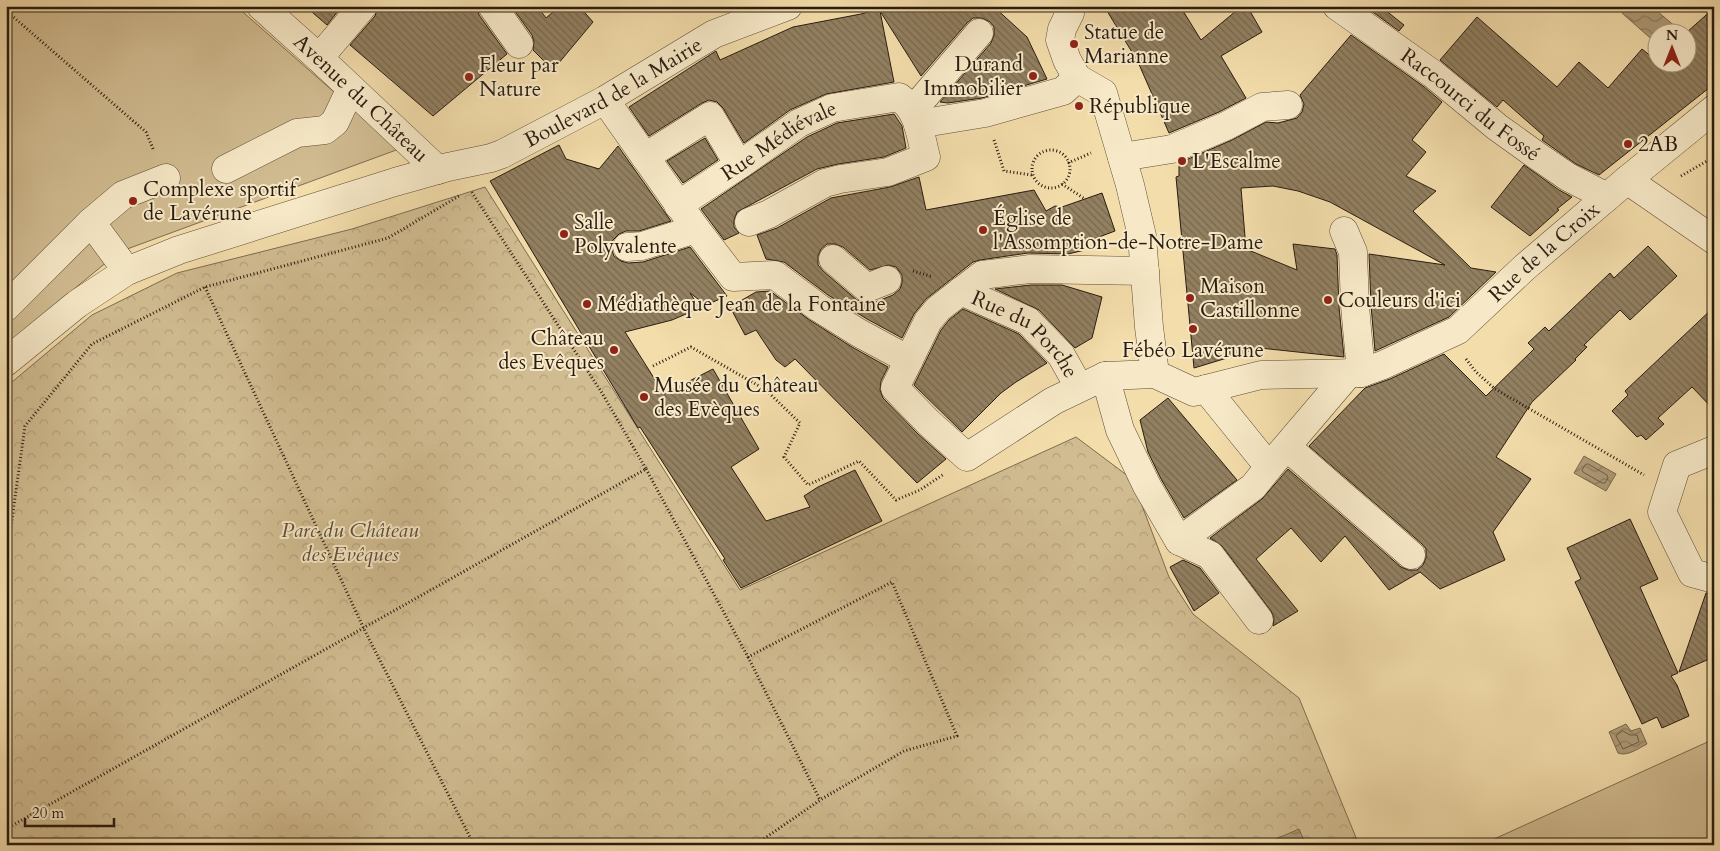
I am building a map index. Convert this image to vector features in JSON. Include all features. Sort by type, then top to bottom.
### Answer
[{"type":"street","name":"Avenue du Château","points":[[261,6],[438,170]]},
{"type":"street","points":[[319,58],[363,6]]},
{"type":"street","points":[[492,6],[519,44]]},
{"type":"street","name":"Boulevard de la Mairie","points":[[6,362],[77,304],[127,271],[179,250],[438,170],[467,176],[502,154],[605,100],[714,34],[788,6]]},
{"type":"street","name":"Raccourci du Fossé","points":[[1337,6],[1434,74],[1497,126],[1568,177],[1617,188],[1714,240]]},
{"type":"street","points":[[1072,9],[1062,29],[1060,40],[1067,60],[1077,78],[1103,93],[1122,157],[1142,236],[1149,327],[1155,374]]},
{"type":"street","points":[[749,222],[769,214],[825,183],[888,172],[926,158],[907,111],[979,33]]},
{"type":"street","name":"Rue Médiévale","points":[[678,204],[793,128],[832,108],[985,113],[1063,91],[1077,78]]},
{"type":"street","points":[[226,169],[297,133],[325,130],[335,122],[351,88]]},
{"type":"street","points":[[605,100],[702,238],[733,277],[775,275],[819,308],[909,360]]},
{"type":"street","points":[[1122,157],[1172,149],[1226,126],[1262,107],[1288,105]]},
{"type":"street","name":"Rue de la Croix","points":[[1355,373],[1383,365],[1458,330],[1525,267],[1617,188],[1714,109]]},
{"type":"street","points":[[645,158],[710,116],[739,165]]},
{"type":"street","points":[[6,308],[91,222],[123,195],[166,178]]},
{"type":"street","points":[[91,222],[127,271]]},
{"type":"street","points":[[1178,541],[1253,487],[1355,373],[1353,252],[1344,232]]},
{"type":"street","points":[[627,247],[702,238]]},
{"type":"street","points":[[833,260],[867,288],[887,280]]},
{"type":"street","points":[[1145,271],[1030,269],[982,275],[938,310],[928,321],[895,388],[929,423],[967,457],[1046,406],[1105,376],[1155,374],[1194,392],[1261,375],[1355,373]]},
{"type":"street","name":"Rue du Porche","points":[[962,291],[1028,321],[1060,355],[1079,388]]},
{"type":"street","points":[[1105,376],[1120,430],[1147,486],[1178,541],[1210,555],[1259,620]]},
{"type":"street","points":[[1206,389],[1270,467]]},
{"type":"street","points":[[1287,447],[1411,555]]},
{"type":"street","points":[[1714,450],[1677,466],[1662,512],[1692,573],[1714,578]]},
{"type":"path","points":[[6,10],[146,132],[166,178]]},
{"type":"path","points":[[6,20],[11,15]]},
{"type":"path","points":[[985,113],[1004,171],[1032,175]]},
{"type":"path","points":[[1053,150],[1062,153],[1068,163],[1069,175],[1062,184],[1051,188],[1039,184],[1032,175],[1033,162],[1041,152],[1053,150]]},
{"type":"path","points":[[1068,163],[1087,155]]},
{"type":"path","points":[[1676,178],[1714,157]]},
{"type":"path","points":[[1710,160],[1711,179],[1714,183]]},
{"type":"path","points":[[6,562],[24,426],[92,344],[204,287],[388,238],[467,176],[602,393],[646,469],[748,657],[820,800]]},
{"type":"path","points":[[1062,184],[1085,199]]},
{"type":"path","points":[[887,280],[905,271],[913,271],[946,281],[962,291]]},
{"type":"path","points":[[204,287],[364,629],[474,845]]},
{"type":"path","points":[[1447,334],[1476,372],[1495,389],[1669,490]]},
{"type":"path","points":[[653,366],[691,347],[766,390],[800,423],[784,457],[808,485],[859,460],[896,500],[920,490],[967,457]]},
{"type":"path","points":[[6,829],[646,469]]},
{"type":"path","points":[[748,657],[892,582],[957,736],[904,751],[820,800],[755,845]]},
{"type":"green space","name":"Complexe sportif de Lavérune","points":[[6,6],[236,6],[399,149],[119,252],[6,345]]},
{"type":"green space","name":"Parc du Château des Evêques","points":[[485,187],[740,590],[1076,437],[1132,479],[1169,577],[1193,614],[1299,698],[1359,845],[6,845],[6,387],[92,315],[177,273],[352,229]]},
{"type":"green space","points":[[1714,739],[1714,845],[1481,845]]},
{"type":"water","points":[[1627,6],[1651,6],[1670,22],[1648,22],[1648,36],[1622,13]]},
{"type":"water","points":[[1584,456],[1616,474],[1606,491],[1574,473]]},
{"type":"water","points":[[1626,724],[1631,731],[1640,728],[1647,744],[1622,754],[1618,753],[1609,732]]},
{"type":"water","points":[[1299,829],[1306,845],[1262,845]]},
{"type":"building","points":[[305,6],[342,6],[327,25]]},
{"type":"building","points":[[378,6],[477,6],[479,15],[507,54],[433,116],[350,45],[375,16]]},
{"type":"building","points":[[511,6],[537,6],[546,18],[560,6],[579,6],[593,22],[553,70],[533,50],[534,42],[532,35]]},
{"type":"building","points":[[878,6],[993,6],[1027,37],[1047,79],[982,98],[948,103],[940,102],[991,43],[994,27],[990,22],[982,18],[973,18],[921,76],[880,11],[894,82],[826,94],[790,110],[744,143],[723,108],[717,102],[709,100],[702,103],[649,136],[629,107],[716,51],[720,60],[793,27],[861,14],[879,9]]},
{"type":"building","points":[[1104,6],[1180,6],[1201,40],[1242,6],[1247,6],[1262,32],[1221,56],[1246,98],[1219,112],[1169,133],[1138,62]]},
{"type":"building","points":[[1374,6],[1380,6],[1404,25],[1399,31],[1370,10]]},
{"type":"building","points":[[1714,8],[1714,84],[1599,175],[1576,164],[1542,140],[1544,136],[1503,100],[1497,107],[1440,60],[1477,17],[1557,87],[1579,62],[1608,88],[1642,49],[1648,54],[1648,72],[1698,72],[1698,22]]},
{"type":"building","points":[[1351,35],[1423,86],[1442,102],[1412,140],[1426,152],[1406,176],[1436,191],[1413,211],[1471,268],[1496,272],[1449,317],[1375,351],[1369,254],[1445,265],[1330,202],[1298,191],[1273,186],[1241,188],[1246,249],[1297,270],[1293,244],[1335,249],[1344,357],[1260,348],[1194,368],[1176,177],[1179,176],[1179,163],[1232,140],[1266,122],[1278,123],[1297,118],[1302,112],[1304,104],[1300,95]]},
{"type":"building","points":[[894,114],[902,126],[906,148],[884,157],[817,169],[737,212],[734,227],[739,233],[724,240],[701,209],[807,137],[837,123]]},
{"type":"building","points":[[705,138],[718,160],[683,183],[667,161]]},
{"type":"building","name":"Château des Evêques","points":[[559,145],[566,159],[599,169],[618,146],[671,221],[639,231],[626,231],[619,234],[613,240],[611,248],[614,256],[628,263],[643,262],[690,247],[727,296],[706,305],[690,293],[700,308],[672,320],[625,332],[664,394],[713,369],[759,449],[731,467],[766,521],[810,507],[804,496],[818,487],[855,470],[882,521],[741,588],[723,560],[725,559],[640,427],[638,428],[490,181]]},
{"type":"building","points":[[1524,165],[1572,197],[1530,236],[1491,207]]},
{"type":"building","points":[[919,177],[926,210],[1034,190],[1046,211],[1055,206],[1062,207],[1102,193],[1115,231],[1083,243],[1085,250],[1068,254],[1028,253],[973,262],[926,299],[914,314],[902,338],[828,295],[784,262],[766,259],[757,235],[777,228],[831,198],[890,187]],"holes":[[[827,244],[843,247],[870,270],[889,265],[896,267],[902,275],[900,289],[893,295],[873,303],[857,300],[818,265],[818,256],[821,249]]]},
{"type":"building","points":[[1648,246],[1677,276],[1630,320],[1620,310],[1584,345],[1587,347],[1576,360],[1532,402],[1496,457],[1531,479],[1493,532],[1505,560],[1440,589],[1420,572],[1389,590],[1345,536],[1321,562],[1291,528],[1256,559],[1298,611],[1273,626],[1274,618],[1271,611],[1222,546],[1210,538],[1262,499],[1288,469],[1401,567],[1408,570],[1417,570],[1423,565],[1426,558],[1426,549],[1422,544],[1309,446],[1365,388],[1390,379],[1444,354],[1486,396],[1534,349],[1528,343],[1545,327],[1549,331],[1610,273],[1614,278]]},
{"type":"building","points":[[1031,285],[1062,285],[1102,297],[1092,338],[1075,348],[1039,310],[995,289]]},
{"type":"building","points":[[770,291],[811,321],[888,367],[881,381],[880,390],[883,398],[918,434],[946,459],[917,483],[795,359],[785,367],[776,360],[756,330],[745,335],[730,307],[756,292]]},
{"type":"building","points":[[1714,307],[1714,410],[1692,387],[1658,418],[1664,424],[1646,440],[1641,435],[1637,437],[1612,411],[1628,395],[1625,391]]},
{"type":"building","points":[[963,309],[1019,334],[1047,363],[1001,393],[962,432],[914,385],[941,330],[949,320]]},
{"type":"building","points":[[1168,398],[1237,480],[1184,518],[1161,479],[1148,452],[1140,420]]},
{"type":"building","points":[[1630,519],[1658,579],[1640,587],[1678,673],[1671,676],[1677,685],[1689,716],[1662,728],[1657,717],[1642,724],[1575,582],[1581,579],[1567,548]]},
{"type":"building","points":[[1183,560],[1200,568],[1219,593],[1194,611],[1170,567]]},
{"type":"building","points":[[1706,593],[1714,594],[1714,657],[1679,672]]},
{"type":"place","name":"Statue de Marianne","points":[[1074,44]]},
{"type":"place","name":"Durand Immobilier","points":[[1033,76]]},
{"type":"place","name":"Fleur par Nature","points":[[469,77]]},
{"type":"place","name":"République","points":[[1079,106]]},
{"type":"place","name":"2AB","points":[[1628,144]]},
{"type":"place","name":"L'Escalme","points":[[1182,161]]},
{"type":"place","name":"Complexe sportif de Lavérune","points":[[133,201]]},
{"type":"place","name":"Église de l'Assomption-de-Notre-Dame","points":[[983,230]]},
{"type":"place","name":"Salle Polyvalente","points":[[564,234]]},
{"type":"place","name":"Maison Castillonne","points":[[1190,298]]},
{"type":"place","name":"Couleurs d'ici","points":[[1328,300]]},
{"type":"place","name":"Médiathèque Jean de la Fontaine","points":[[587,304]]},
{"type":"place","name":"Fébéo Lavérune","points":[[1193,329]]},
{"type":"place","name":"Château des Evêques","points":[[614,350]]},
{"type":"place","name":"Musée du Château des Evèques","points":[[644,397]]}]
